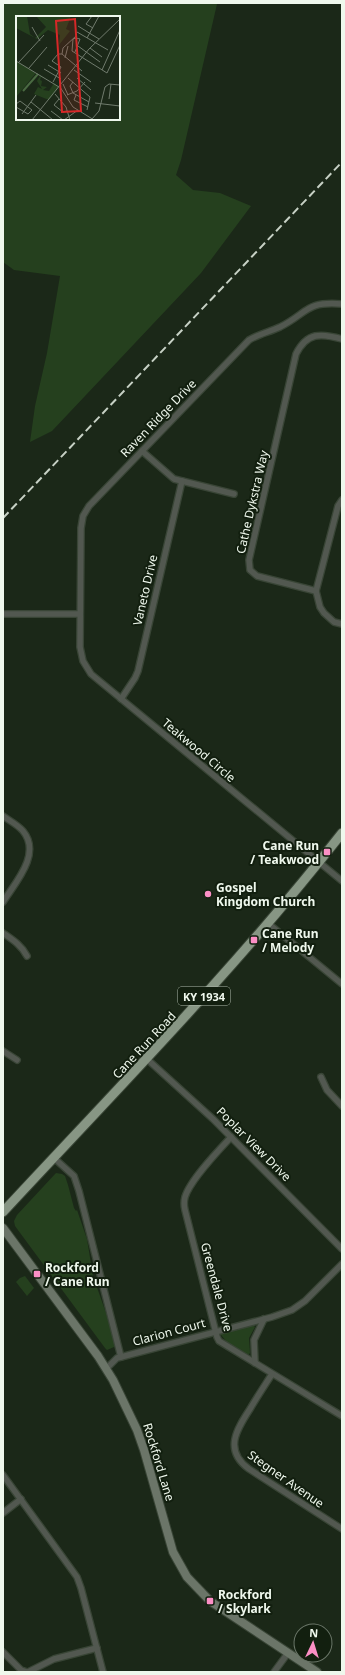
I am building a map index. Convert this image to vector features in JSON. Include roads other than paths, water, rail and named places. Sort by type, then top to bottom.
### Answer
[{"type":"highway","name":"Cane Run Road","points":[[3,1212],[147,1059],[269,924],[342,833]]},
{"type":"main road","name":"Rockford Lane","points":[[3,1228],[106,1369],[122,1396],[137,1430],[146,1456],[173,1552],[187,1577],[210,1601],[317,1672]]},
{"type":"street","name":"Raven Ridge Drive","points":[[80,614],[81,528],[83,516],[90,506],[248,340],[259,334],[279,328],[305,309],[319,304],[342,304]]},
{"type":"street","name":"Cathe Dykstra Way","points":[[316,591],[257,576],[250,570],[249,560],[296,354],[303,342],[317,335],[328,335],[342,338]]},
{"type":"street","points":[[142,451],[174,479],[234,494]]},
{"type":"street","name":"Vaneto Drive","points":[[121,699],[138,671],[182,481]]},
{"type":"street","points":[[342,500],[338,506],[316,591],[320,607],[324,613],[334,622],[342,624]]},
{"type":"street","points":[[3,614],[80,614]]},
{"type":"street","name":"Teakwood Circle","points":[[80,614],[80,647],[84,666],[90,674],[342,881]]},
{"type":"street","points":[[3,816],[23,831],[28,839],[30,852],[26,865],[3,902]]},
{"type":"street","points":[[269,924],[342,984]]},
{"type":"street","points":[[3,933],[23,948],[27,956]]},
{"type":"street","points":[[3,1051],[18,1060]]},
{"type":"street","name":"Poplar View Drive","points":[[147,1059],[231,1137],[342,1249]]},
{"type":"street","points":[[321,1077],[327,1090],[342,1106]]},
{"type":"street","name":"Greendale Drive","points":[[231,1137],[194,1180],[184,1200],[185,1210],[219,1341],[342,1416]]},
{"type":"street","points":[[54,1158],[74,1176],[121,1357]]},
{"type":"street","name":"Clarion Court","points":[[106,1369],[117,1358],[282,1314],[305,1301],[342,1264]]},
{"type":"street","points":[[255,1363],[253,1355],[254,1340],[264,1319]]},
{"type":"street","name":"Stegner Avenue","points":[[272,1374],[238,1429],[234,1445],[237,1456],[249,1469],[342,1529]]},
{"type":"street","points":[[3,1475],[77,1577],[103,1672]]},
{"type":"street","points":[[3,1513],[21,1499]]},
{"type":"street","points":[[3,1652],[21,1670],[28,1672],[54,1659],[97,1648]]},
{"type":"street","points":[[274,1672],[288,1653]]},
{"type":"railway","points":[[3,518],[342,162]]},
{"type":"place","name":"Cane Run / Teakwood","points":[[327,852]]},
{"type":"place","name":"Gospel Kingdom Church","points":[[208,894]]},
{"type":"place","name":"Cane Run / Melody","points":[[254,940]]},
{"type":"place","name":"Rockford / Cane Run","points":[[37,1274]]},
{"type":"place","name":"Rockford / Skylark","points":[[210,1601]]}]
